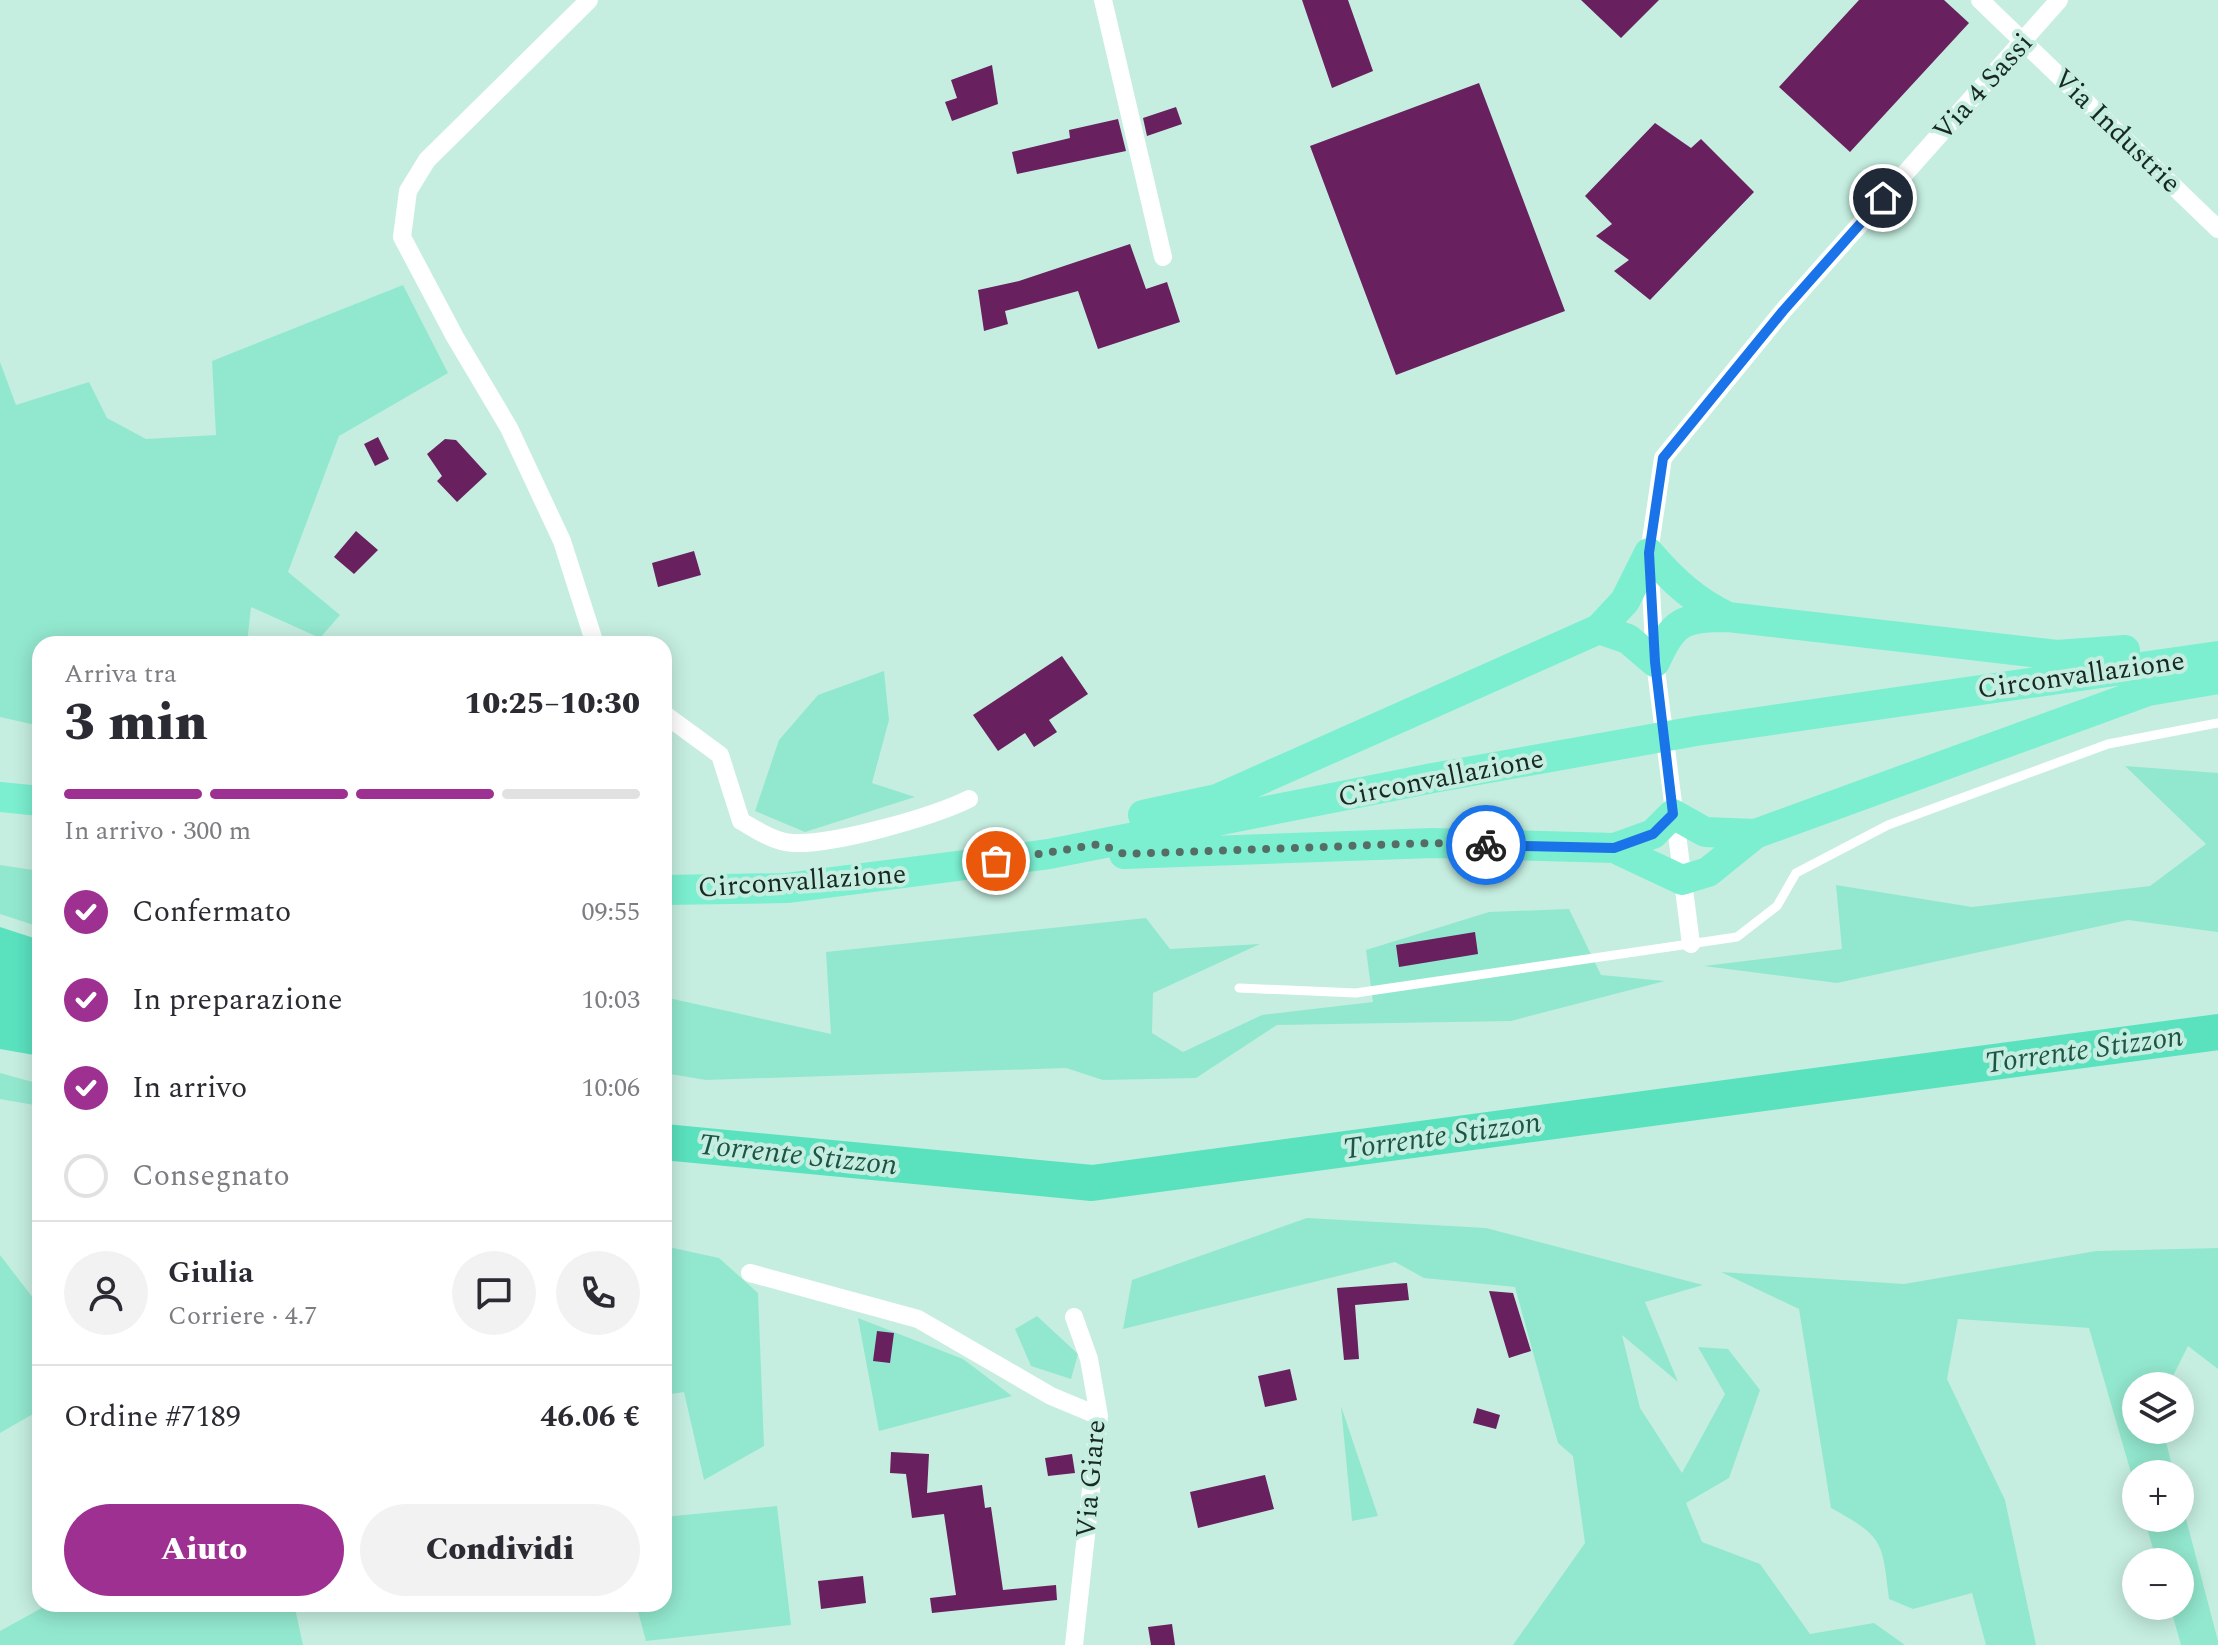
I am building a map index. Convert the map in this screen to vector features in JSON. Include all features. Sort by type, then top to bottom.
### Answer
[{"type":"highway","points":[[1728,617],[1686,593],[1649,553],[1625,601],[1599,629],[1217,799],[1124,819],[1100,844],[1124,854],[1433,843],[1614,848],[1653,834],[1673,814],[1705,832],[1755,834]]},
{"type":"highway","points":[[1599,629],[1628,639],[1655,662],[1668,633],[1683,623],[1701,617],[1728,617],[2057,655],[2218,642]]},
{"type":"highway","name":"Circonvallazione","points":[[672,890],[787,888],[890,876],[1100,844],[1696,731],[2218,656]]},
{"type":"highway","points":[[1614,848],[1682,880],[1708,872],[1755,834],[2148,691],[2218,679]]},
{"type":"highway","points":[[0,797],[32,800]]},
{"type":"street","points":[[589,0],[427,160],[408,191],[402,237],[455,337],[509,428],[562,541],[592,636]]},
{"type":"street","points":[[1103,0],[1163,257]]},
{"type":"street","name":"Via Industrie","points":[[1980,0],[2218,229]]},
{"type":"street","name":"Via 4 Sassi","points":[[1691,944],[1655,662],[1649,553],[1663,458],[1783,311],[2059,0]]},
{"type":"street","points":[[672,720],[720,755],[732,783],[741,821],[771,838],[793,843],[840,837],[941,812],[969,799]]},
{"type":"street","points":[[750,1273],[918,1319],[1051,1396],[1099,1416]]},
{"type":"street","name":"Via Giare","points":[[1074,1317],[1089,1359],[1099,1416],[1074,1645]]},
{"type":"lane","points":[[1239,988],[1356,993],[1737,937],[1777,906],[1796,873],[1888,825],[2108,744],[2218,723]]},
{"type":"shaded area","points":[[403,285],[448,373],[339,436],[288,572],[340,615],[322,636],[251,607],[248,636],[32,636],[32,724],[0,717],[0,362],[16,405],[89,382],[107,418],[146,439],[216,435],[212,361]]},
{"type":"shaded area","points":[[884,671],[889,720],[872,783],[915,797],[805,832],[755,811],[779,740],[818,695]]},
{"type":"shaded area","points":[[2125,766],[2218,773],[2218,932],[2128,920],[1837,983],[1704,966],[1842,949],[1836,885],[1972,907],[2150,886],[2206,844]]},
{"type":"shaded area","points":[[0,865],[32,870],[32,924],[0,914]]},
{"type":"shaded area","points":[[1569,909],[1601,975],[1665,981],[1511,1021],[1277,1025],[1196,1078],[1103,1080],[1066,1068],[706,1080],[672,1074],[672,999],[831,1034],[826,952],[1146,918],[1170,949],[1260,944],[1153,993],[1152,1033],[1183,1052],[1262,1015],[1373,1002],[1366,950],[1489,912]]},
{"type":"shaded area","points":[[0,927],[32,937],[32,1055],[0,1049]]},
{"type":"shaded area","points":[[0,1073],[32,1082],[32,1105],[0,1099]]},
{"type":"shaded area","points":[[1307,1218],[1486,1228],[1703,1285],[1645,1302],[1678,1382],[1622,1335],[1640,1408],[1682,1473],[1725,1394],[1698,1347],[1728,1349],[1760,1390],[1729,1478],[1686,1503],[1702,1542],[1760,1564],[1810,1634],[1874,1623],[1905,1645],[1513,1645],[1585,1543],[1573,1456],[1558,1443],[1515,1287],[1424,1278],[1395,1262],[1123,1329],[1132,1280]]},
{"type":"shaded area","points":[[672,1248],[719,1258],[758,1293],[764,1446],[704,1480],[684,1392],[672,1394]]},
{"type":"shaded area","points":[[2218,1248],[2218,1369],[2188,1346],[2175,1372],[2122,1372],[2122,1442],[2089,1328],[1958,1319],[1947,1379],[2005,1500],[2036,1645],[1986,1645],[1972,1593],[1913,1609],[1889,1599],[1882,1552],[1877,1543],[1861,1526],[1831,1508],[1799,1309],[1721,1272],[1904,1284],[2096,1251]]},
{"type":"shaded area","points":[[0,1255],[32,1297],[32,1415],[0,1433]]},
{"type":"shaded area","points":[[1037,1316],[1078,1354],[1071,1379],[1031,1366],[1015,1329]]},
{"type":"shaded area","points":[[858,1318],[963,1359],[1012,1396],[879,1431]]},
{"type":"shaded area","points":[[1341,1406],[1378,1516],[1352,1521]]},
{"type":"shaded area","points":[[2123,1444],[2166,1444],[2170,1460],[2127,1460]]},
{"type":"shaded area","points":[[777,1506],[791,1625],[646,1641],[638,1612],[672,1612],[672,1516]]},
{"type":"shaded area","points":[[2148,1532],[2189,1532],[2194,1548],[2153,1548]]},
{"type":"shaded area","points":[[2194,1549],[2218,1645],[2181,1645],[2174,1620],[2194,1620]]},
{"type":"shaded area","points":[[34,1612],[296,1612],[303,1645],[0,1645],[0,1631]]},
{"type":"building","points":[[1302,0],[1348,0],[1373,71],[1332,88]]},
{"type":"building","points":[[1581,0],[1659,0],[1621,38]]},
{"type":"building","points":[[1859,0],[1944,0],[1969,23],[1850,152],[1779,87]]},
{"type":"building","points":[[992,65],[998,104],[952,121],[945,102],[957,98],[951,80]]},
{"type":"building","points":[[1479,83],[1565,311],[1396,375],[1310,146]]},
{"type":"building","points":[[1176,107],[1182,124],[1147,136],[1143,118]]},
{"type":"building","points":[[1118,119],[1126,151],[1017,174],[1012,152],[1070,138],[1069,130]]},
{"type":"building","points":[[1655,123],[1691,148],[1701,139],[1754,192],[1650,300],[1614,271],[1629,260],[1596,236],[1612,224],[1585,196]]},
{"type":"building","points":[[1130,244],[1146,289],[1167,282],[1180,322],[1098,349],[1078,291],[1005,311],[1008,324],[984,331],[978,290],[1019,281]]},
{"type":"building","points":[[378,437],[389,459],[375,466],[364,444]]},
{"type":"building","points":[[445,439],[456,440],[487,474],[457,502],[437,481],[442,476],[427,454]]},
{"type":"building","points":[[356,531],[378,550],[354,574],[334,557]]},
{"type":"building","points":[[694,551],[701,575],[658,587],[652,563]]},
{"type":"building","points":[[1062,656],[1088,694],[1049,720],[1057,732],[1034,747],[1025,733],[998,751],[973,715]]},
{"type":"building","points":[[1475,932],[1478,954],[1399,967],[1396,945]]},
{"type":"building","points":[[1407,1283],[1409,1300],[1355,1305],[1359,1359],[1344,1360],[1337,1288]]},
{"type":"building","points":[[1489,1291],[1513,1293],[1531,1351],[1509,1358]]},
{"type":"building","points":[[877,1331],[894,1333],[890,1363],[873,1361]]},
{"type":"building","points":[[1290,1369],[1297,1400],[1265,1407],[1258,1376]]},
{"type":"building","points":[[1477,1408],[1500,1415],[1496,1429],[1473,1423]]},
{"type":"building","points":[[891,1452],[929,1454],[927,1493],[982,1485],[985,1508],[991,1507],[1003,1590],[1056,1585],[1057,1600],[932,1613],[930,1598],[956,1595],[944,1514],[912,1518],[906,1474],[890,1473]]},
{"type":"building","points":[[1072,1454],[1075,1473],[1048,1476],[1045,1458]]},
{"type":"building","points":[[1265,1475],[1274,1509],[1198,1528],[1190,1492]]},
{"type":"building","points":[[863,1576],[866,1603],[821,1609],[818,1581]]},
{"type":"building","points":[[1172,1624],[1175,1645],[1151,1645],[1148,1627]]},
{"type":"waterway","name":"Torrente Stizzon","points":[[672,1143],[1092,1183],[2218,1032]]},
{"type":"way so far","points":[[996,861],[1100,844],[1124,854],[1433,843],[1486,845]]},
{"type":"route","points":[[1486,845],[1614,848],[1653,834],[1673,814],[1655,662],[1649,553],[1663,458],[1783,311],[1883,198]]}]
